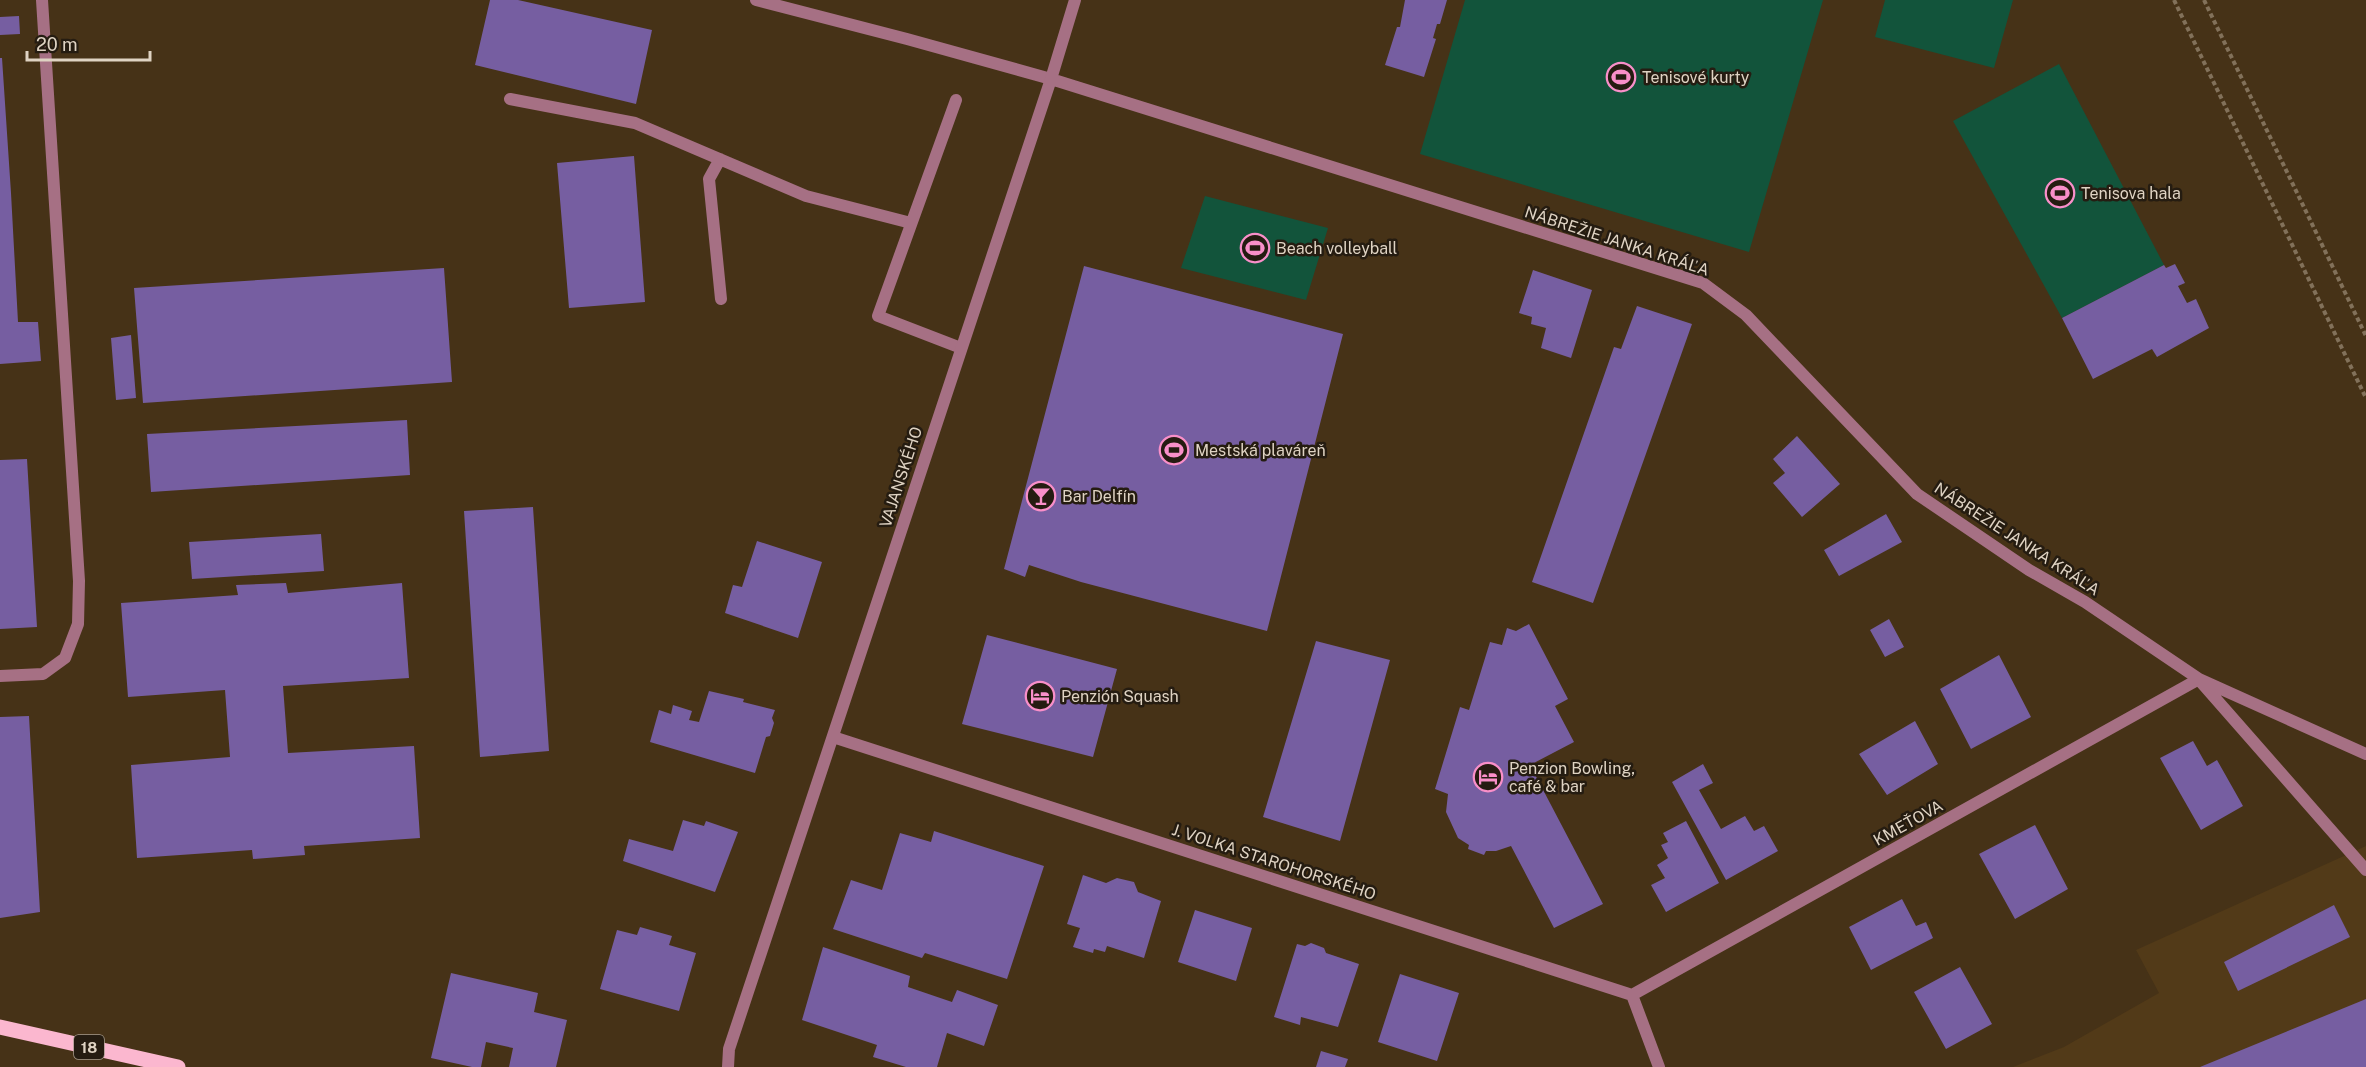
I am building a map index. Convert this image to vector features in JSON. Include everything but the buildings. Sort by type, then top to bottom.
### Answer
[{"type":"main road","name":"18","points":[[0,1027],[178,1067]]},
{"type":"street","points":[[0,676],[43,674],[65,658],[78,624],[79,581],[42,0]]},
{"type":"street","name":"NÁBREŽIE JANKA KRÁĽA","points":[[756,0],[1051,79],[1702,283],[1746,315],[1917,494],[2029,570],[2085,602],[2199,679],[2366,754]]},
{"type":"street","name":"VAJANSKÉHO","points":[[728,1067],[729,1049],[1051,79],[1075,0]]},
{"type":"street","points":[[510,99],[635,123],[806,196],[911,223]]},
{"type":"street","points":[[956,100],[878,315],[961,348]]},
{"type":"street","points":[[720,159],[709,179],[721,298]]},
{"type":"street","name":"NÁBREŽIE JANKA KRÁĽA","points":[[2199,679],[2366,870]]},
{"type":"street","name":"KMEŤOVA","points":[[1632,995],[2199,679]]},
{"type":"street","name":"J. VOLKA STAROHORSKÉHO","points":[[833,737],[1632,995]]},
{"type":"street","points":[[1632,995],[1659,1067]]},
{"type":"path","points":[[2174,0],[2366,398]]},
{"type":"path","points":[[2204,0],[2366,336]]},
{"type":"shaded area","points":[[2366,846],[2366,1067],[2013,1067],[2064,1047],[2159,993],[2136,950]]},
{"type":"green space","name":"Tenisové kurty","points":[[1465,0],[1823,0],[1749,252],[1420,154]]},
{"type":"green space","points":[[1885,0],[2013,0],[1994,68],[1875,37]]},
{"type":"green space","name":"Tenisova hala","points":[[2059,64],[2164,265],[2062,318],[1953,121]]},
{"type":"green space","name":"Beach volleyball","points":[[1205,196],[1328,228],[1306,300],[1181,268]]},
{"type":"place","name":"Tenisové kurty","points":[[1621,77]]},
{"type":"place","name":"Tenisova hala","points":[[2060,193]]},
{"type":"place","name":"Beach volleyball","points":[[1255,248]]},
{"type":"place","name":"Mestská plaváreň","points":[[1174,450]]},
{"type":"place","name":"Bar Delfín","points":[[1041,496]]},
{"type":"place","name":"Penzión Squash","points":[[1040,696]]},
{"type":"place","name":"Penzion Bowling, café & bar","points":[[1488,777]]}]
